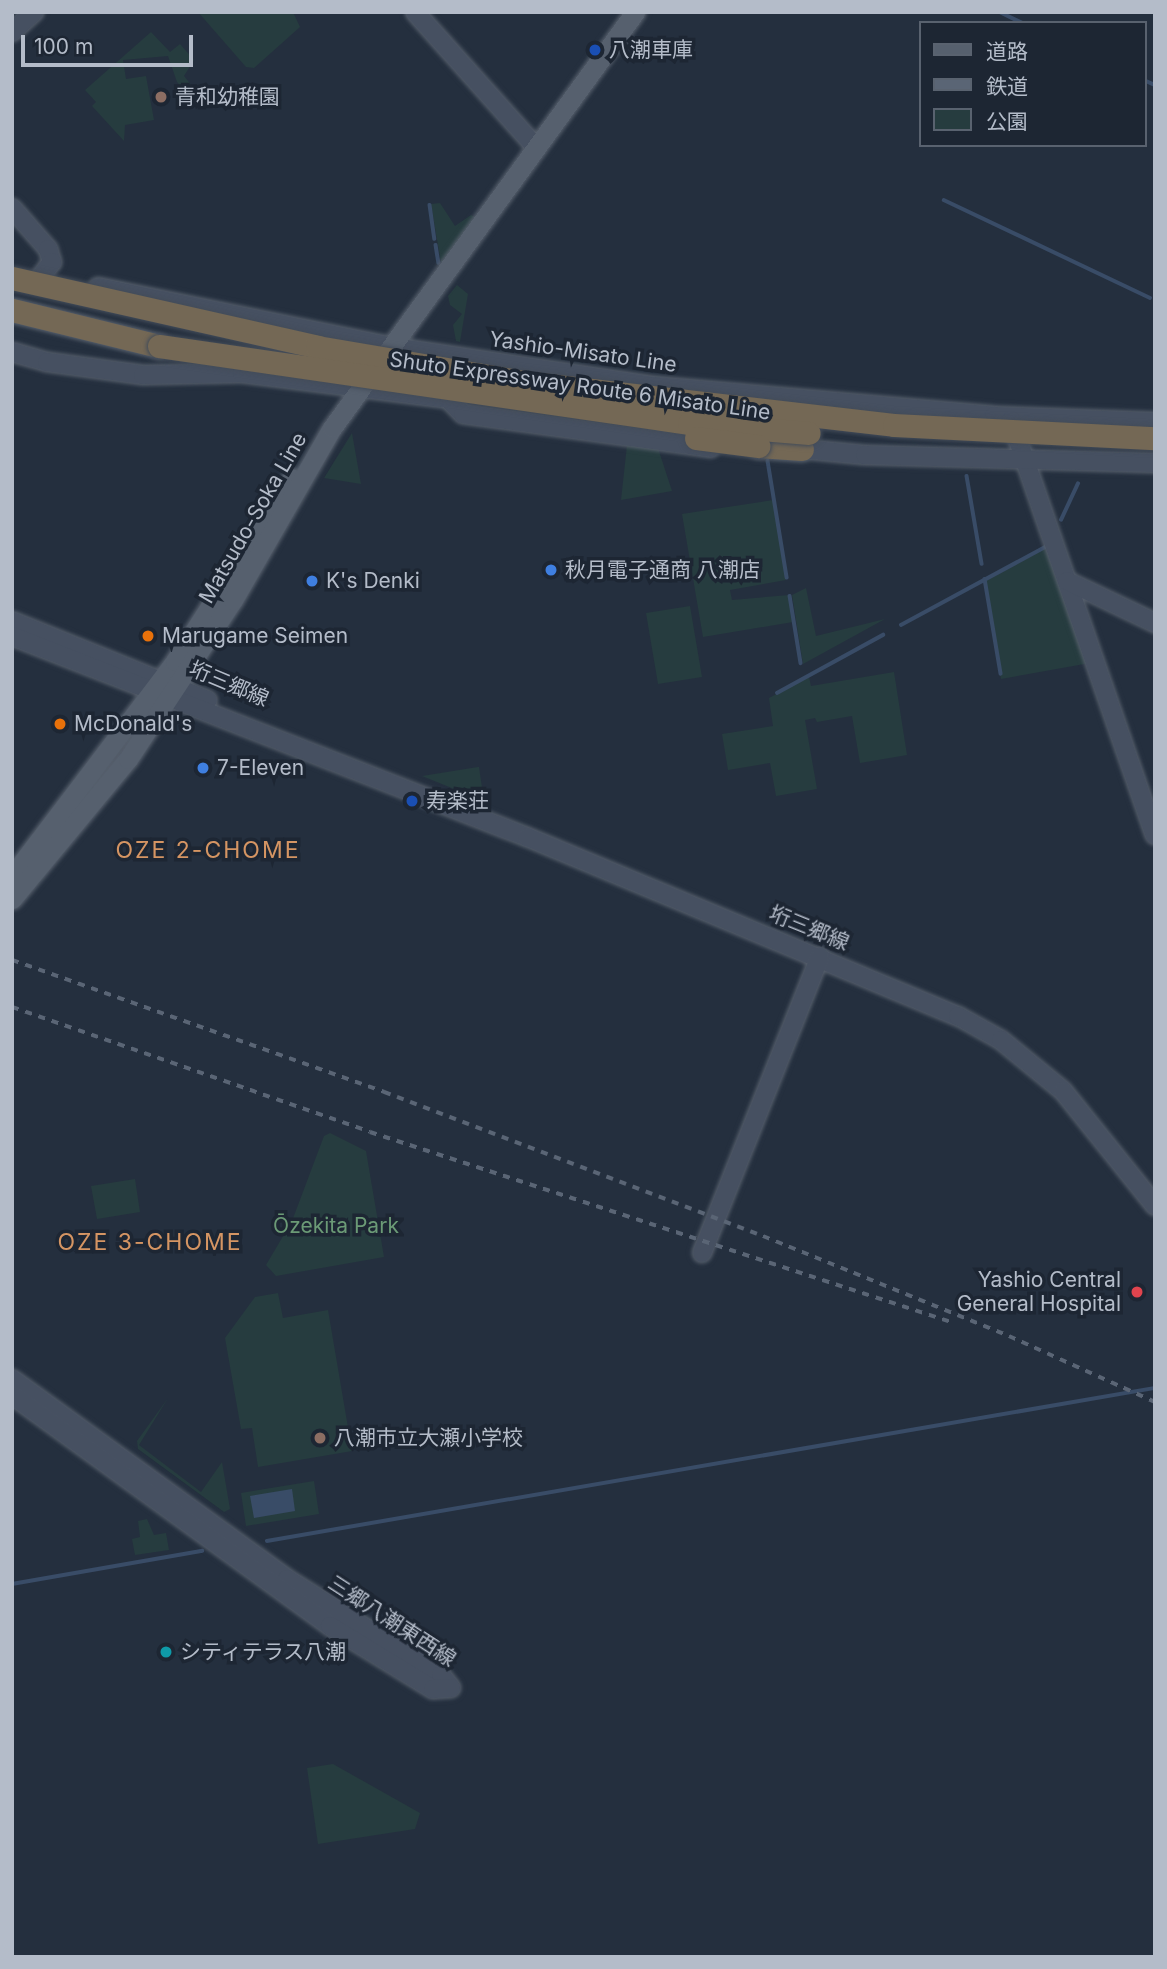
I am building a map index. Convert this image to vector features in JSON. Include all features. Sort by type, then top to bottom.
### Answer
[{"type":"highway","name":"Shuto Expressway Route 6 Misato Line","points":[[12,278],[47,282],[317,347],[523,382],[783,415],[967,430],[1155,438]]},
{"type":"highway","name":"Shuto Expressway Route 6 Misato Line","points":[[12,310],[159,346],[368,384],[689,423],[966,445],[1155,453]]},
{"type":"highway","name":"Shuto Expressway Route 6 Misato Line","points":[[12,327],[62,337],[159,346]]},
{"type":"highway","points":[[368,384],[431,400],[758,446],[802,449]]},
{"type":"main road","name":"Matsudo-Soka Line","points":[[12,899],[128,759],[274,499],[368,384],[535,146],[635,12]]},
{"type":"main road","name":"Matsudo-Soka Line","points":[[12,876],[166,689]]},
{"type":"street","points":[[12,32],[34,12]]},
{"type":"street","points":[[415,12],[535,146]]},
{"type":"street","points":[[12,208],[48,249],[52,262],[47,282]]},
{"type":"street","name":"Yashio-Misato Line","points":[[12,269],[47,282],[393,348],[654,386],[1009,417],[1155,422]]},
{"type":"street","points":[[12,352],[47,362],[143,374],[242,373],[368,384],[448,399],[455,411],[463,414],[769,454],[802,449],[1027,461],[1155,463]]},
{"type":"street","points":[[1009,417],[1027,461],[1155,835]]},
{"type":"street","points":[[1067,581],[1155,623]]},
{"type":"street","name":"垳三郷線","points":[[12,621],[386,781],[820,957],[958,1016],[1001,1040],[1063,1091],[1155,1206]]},
{"type":"street","name":"垳三郷線","points":[[12,636],[166,689]]},
{"type":"street","points":[[702,1253],[820,957]]},
{"type":"street","name":"三郷八潮東西線","points":[[12,1379],[287,1579],[441,1675],[451,1688],[433,1689],[331,1626],[12,1395]]},
{"type":"green space","points":[[198,12],[293,12],[300,27],[254,68],[246,67]]},
{"type":"green space","points":[[151,32],[170,52],[180,44],[194,60],[184,76],[193,87],[187,93],[177,82],[168,56],[123,60],[126,79],[146,76],[154,120],[125,125],[124,141],[92,106],[96,102],[85,90]]},
{"type":"green space","points":[[440,203],[455,226],[471,215],[475,217],[441,263],[431,204]]},
{"type":"green space","points":[[457,285],[468,294],[460,342],[456,341],[453,325],[462,314],[450,305],[448,296]]},
{"type":"green space","points":[[352,433],[361,484],[324,478]]},
{"type":"green space","points":[[627,445],[658,448],[672,491],[621,500]]},
{"type":"green space","points":[[773,500],[786,580],[730,590],[732,600],[789,595],[793,622],[703,637],[682,514]]},
{"type":"green space","points":[[1050,546],[1090,663],[1001,679],[984,582]]},
{"type":"green space","points":[[806,588],[816,636],[885,619],[803,664],[792,595]]},
{"type":"green space","points":[[690,606],[702,677],[658,684],[646,613]]},
{"type":"green space","points":[[894,672],[907,755],[860,763],[852,716],[817,722],[815,718],[805,720],[817,789],[776,796],[770,763],[728,770],[722,734],[773,726],[769,698],[809,677],[811,686]]},
{"type":"green space","points":[[478,767],[484,801],[422,776]]},
{"type":"green space","name":"Ōzekita Park","points":[[330,1133],[366,1151],[384,1257],[276,1276],[266,1265],[292,1221],[324,1136]]},
{"type":"green space","points":[[135,1179],[140,1212],[97,1219],[91,1186]]},
{"type":"green space","points":[[278,1293],[283,1318],[328,1310],[352,1451],[258,1467],[252,1428],[241,1429],[225,1338],[255,1297]]},
{"type":"green space","points":[[168,1398],[139,1445],[201,1492],[222,1462],[230,1509],[224,1512],[138,1449],[137,1441]]},
{"type":"green space","points":[[314,1481],[319,1514],[246,1526],[241,1493]]},
{"type":"green space","points":[[147,1519],[154,1535],[166,1533],[169,1550],[135,1555],[132,1539],[140,1537],[138,1521]]},
{"type":"green space","points":[[333,1764],[420,1813],[415,1829],[318,1844],[307,1768]]},
{"type":"water","points":[[292,1489],[295,1511],[254,1518],[250,1496]]},
{"type":"waterway","points":[[1000,12],[1019,21]]},
{"type":"waterway","points":[[1146,81],[1155,85]]},
{"type":"waterway","points":[[944,200],[1150,298]]},
{"type":"waterway","points":[[430,205],[435,239]]},
{"type":"waterway","points":[[436,245],[439,263]]},
{"type":"waterway","points":[[768,461],[787,577]]},
{"type":"waterway","points":[[967,476],[982,564]]},
{"type":"waterway","points":[[1061,520],[1078,484]]},
{"type":"waterway","points":[[901,625],[1045,547]]},
{"type":"waterway","points":[[985,579],[1001,674]]},
{"type":"waterway","points":[[790,596],[801,663]]},
{"type":"waterway","points":[[777,693],[883,635]]},
{"type":"waterway","points":[[267,1541],[1155,1388]]},
{"type":"waterway","points":[[12,1584],[202,1551]]},
{"type":"railway","points":[[12,960],[384,1092],[763,1236],[1009,1336],[1155,1402]]},
{"type":"railway","points":[[12,1007],[370,1132],[951,1322]]},
{"type":"place","name":"八潮車庫","points":[[595,50]]},
{"type":"place","name":"青和幼稚園","points":[[161,97]]},
{"type":"place","name":"秋月電子通商 八潮店","points":[[551,570]]},
{"type":"place","name":"K's Denki","points":[[312,581]]},
{"type":"place","name":"Marugame Seimen","points":[[148,636]]},
{"type":"place","name":"McDonald's","points":[[60,724]]},
{"type":"place","name":"7-Eleven","points":[[203,768]]},
{"type":"place","name":"寿楽荘","points":[[412,801]]},
{"type":"place","name":"Yashio Central General Hospital","points":[[1137,1292]]},
{"type":"place","name":"八潮市立大瀬小学校","points":[[320,1438]]},
{"type":"place","name":"シティテラス八潮","points":[[166,1652]]},
{"type":"district","name":"OZE 2-CHOME","points":[[208,850]]},
{"type":"district","name":"OZE 3-CHOME","points":[[150,1242]]}]
